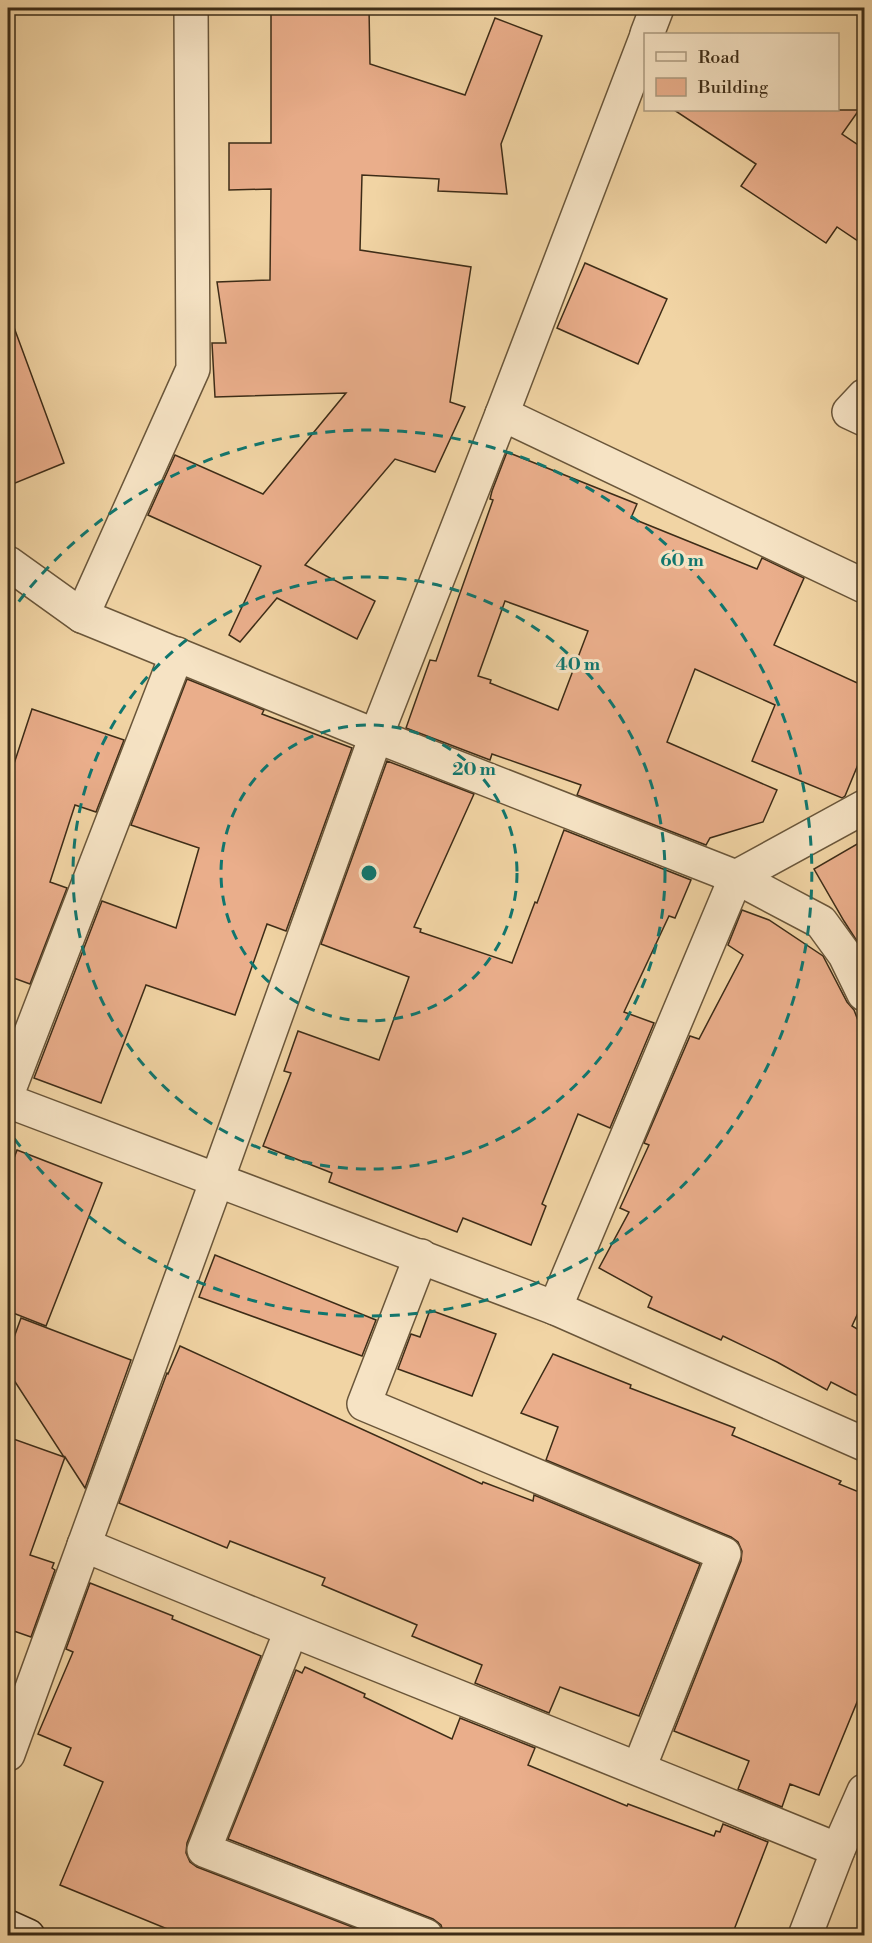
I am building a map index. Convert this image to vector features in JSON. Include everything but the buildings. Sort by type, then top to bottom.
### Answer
[{"type":"street","points":[[82,616],[193,369],[191,8]]},
{"type":"street","points":[[647,33],[657,8]]},
{"type":"street","points":[[8,1754],[376,736],[644,41]]},
{"type":"street","points":[[864,396],[849,412],[864,420]]},
{"type":"street","points":[[502,414],[864,586]]},
{"type":"street","points":[[8,563],[82,616],[376,736],[736,877],[821,922],[845,955],[864,994]]},
{"type":"street","points":[[8,1092],[177,654]]},
{"type":"street","points":[[555,1308],[736,877],[864,807]]},
{"type":"street","points":[[8,1101],[555,1308],[864,1444]]},
{"type":"street","points":[[421,1256],[364,1404],[724,1554],[639,1768]]},
{"type":"street","points":[[84,1545],[291,1631],[639,1768],[838,1850]]},
{"type":"street","points":[[291,1631],[204,1850],[426,1935]]},
{"type":"street","points":[[805,1935],[864,1791]]},
{"type":"street","points":[[8,1927],[28,1935]]}]
